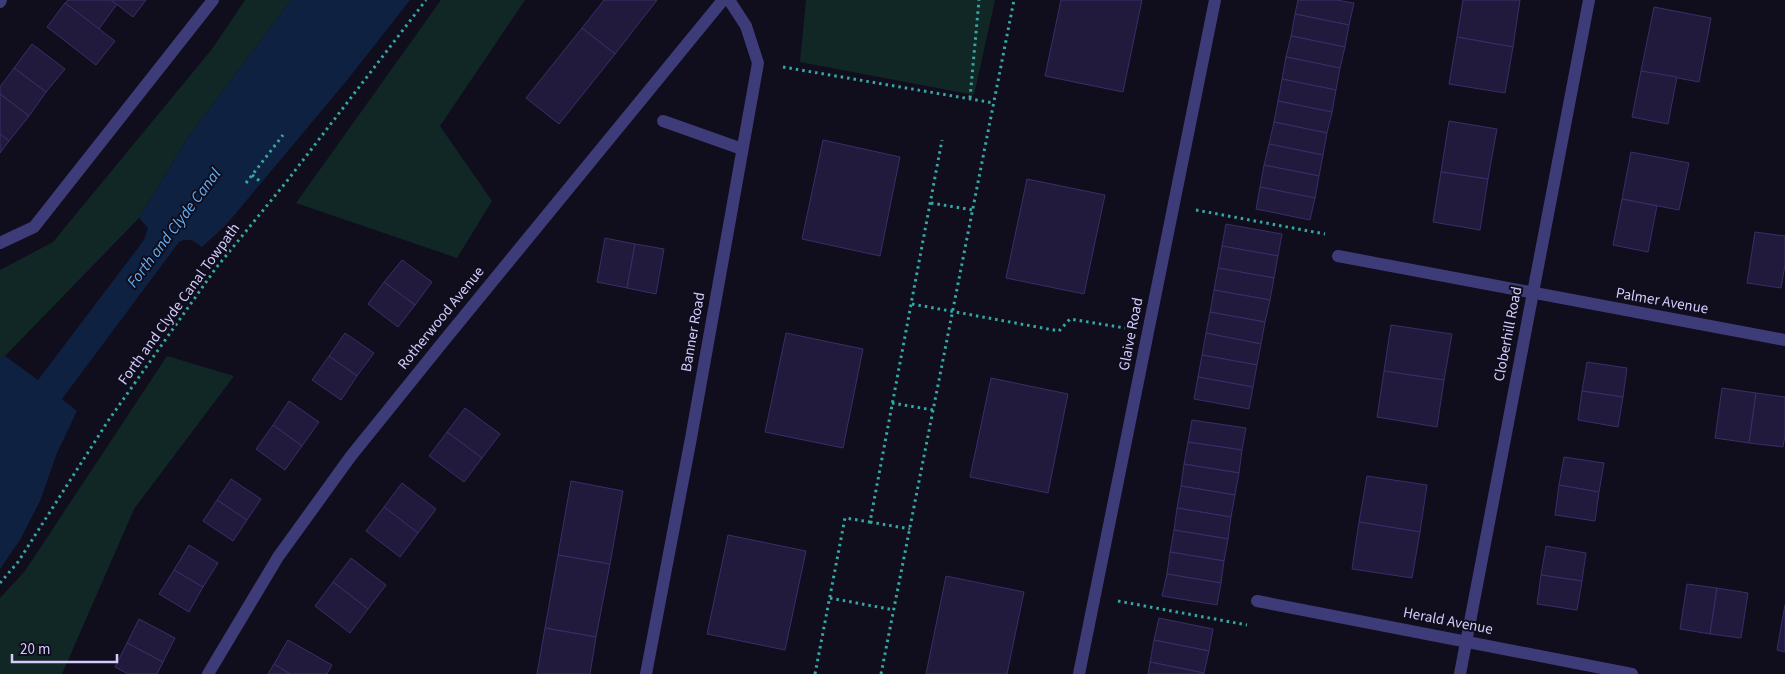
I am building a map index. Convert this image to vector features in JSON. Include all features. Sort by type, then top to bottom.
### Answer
[{"type":"street","points":[[0,243],[34,227],[213,0]]},
{"type":"street","name":"Rotherwood Avenue","points":[[208,674],[278,557],[351,456],[446,337],[723,0]]},
{"type":"street","name":"Banner Road","points":[[646,674],[691,438],[758,63],[746,26],[729,0]]},
{"type":"street","name":"Glaive Road","points":[[1080,674],[1215,0]]},
{"type":"street","name":"Cloberhill Road","points":[[1460,674],[1589,0]]},
{"type":"street","points":[[663,121],[742,149]]},
{"type":"street","name":"Palmer Avenue","points":[[1338,256],[1785,340]]},
{"type":"street","name":"Herald Avenue","points":[[1257,601],[1632,674]]},
{"type":"path","name":"Forth and Clyde Canal Towpath","points":[[0,583],[18,562],[108,421],[216,268],[287,181],[426,0]]},
{"type":"path","points":[[970,98],[979,0]]},
{"type":"path","points":[[881,674],[1014,0]]},
{"type":"path","points":[[758,63],[994,102]]},
{"type":"path","points":[[246,183],[283,135]]},
{"type":"path","points":[[870,522],[942,140]]},
{"type":"path","points":[[252,175],[261,182]]},
{"type":"path","points":[[931,203],[973,210]]},
{"type":"path","points":[[1174,206],[1341,237],[1338,256]]},
{"type":"path","points":[[912,304],[1060,331],[1070,319],[1148,332]]},
{"type":"path","points":[[892,403],[933,410]]},
{"type":"path","points":[[815,674],[845,518],[910,529]]},
{"type":"path","points":[[1095,596],[1252,626],[1257,601]]},
{"type":"path","points":[[830,598],[894,610]]},
{"type":"green space","points":[[245,0],[291,0],[189,136],[139,218],[0,359],[0,270],[53,242],[212,49]]},
{"type":"green space","points":[[441,0],[525,0],[440,126],[492,201],[457,258],[296,203]]},
{"type":"green space","points":[[806,0],[995,0],[974,95],[800,62]]},
{"type":"green space","points":[[167,356],[234,376],[134,509],[62,674],[0,674],[0,598],[25,571]]},
{"type":"water","name":"Forth and Clyde Canal","points":[[291,0],[410,0],[348,79],[226,225],[202,247],[191,240],[179,242],[62,399],[77,411],[57,453],[40,501],[20,540],[0,569],[0,359],[5,356],[38,380],[144,240],[148,228],[139,218],[189,136]]},
{"type":"building","points":[[68,0],[111,0],[117,4],[99,29],[65,3]]},
{"type":"building","points":[[111,0],[146,0],[133,17]]},
{"type":"building","points":[[604,0],[657,0],[615,54],[582,28]]},
{"type":"building","points":[[1061,0],[1142,0],[1123,92],[1045,76]]},
{"type":"building","points":[[1298,0],[1336,0],[1354,3],[1349,25],[1295,14]]},
{"type":"building","points":[[1463,0],[1520,0],[1513,47],[1457,37]]},
{"type":"building","points":[[65,3],[115,41],[96,65],[47,27]]},
{"type":"building","points":[[1654,7],[1711,18],[1699,82],[1641,71]]},
{"type":"building","points":[[1295,14],[1349,25],[1345,47],[1291,36]]},
{"type":"building","points":[[582,28],[615,54],[559,124],[526,98]]},
{"type":"building","points":[[1291,36],[1345,47],[1340,68],[1286,57]]},
{"type":"building","points":[[1457,37],[1513,47],[1505,93],[1449,84]]},
{"type":"building","points":[[32,44],[65,69],[46,92],[14,68]]},
{"type":"building","points":[[1286,57],[1340,68],[1336,90],[1282,79]]},
{"type":"building","points":[[14,68],[46,92],[29,116],[0,94],[0,87]]},
{"type":"building","points":[[1641,71],[1677,77],[1668,124],[1632,117]]},
{"type":"building","points":[[1282,79],[1336,90],[1332,112],[1278,101]]},
{"type":"building","points":[[0,94],[29,116],[9,141],[0,134]]},
{"type":"building","points":[[1278,101],[1332,112],[1327,133],[1274,122]]},
{"type":"building","points":[[1449,121],[1497,129],[1488,179],[1441,172]]},
{"type":"building","points":[[1274,122],[1327,133],[1323,155],[1269,144]]},
{"type":"building","points":[[0,134],[9,141],[0,153]]},
{"type":"building","points":[[823,140],[900,157],[880,256],[802,239]]},
{"type":"building","points":[[1269,144],[1323,155],[1319,176],[1264,165]]},
{"type":"building","points":[[1631,152],[1689,163],[1679,210],[1622,199]]},
{"type":"building","points":[[1264,165],[1319,176],[1315,198],[1260,187]]},
{"type":"building","points":[[1441,172],[1488,179],[1480,230],[1433,222]]},
{"type":"building","points":[[1027,179],[1105,195],[1084,294],[1006,278]]},
{"type":"building","points":[[1260,187],[1315,198],[1310,220],[1256,209]]},
{"type":"building","points":[[1622,199],[1657,206],[1648,252],[1613,245]]},
{"type":"building","points":[[1226,224],[1282,234],[1278,256],[1222,246]]},
{"type":"building","points":[[1755,232],[1785,236],[1785,265],[1781,288],[1747,283]]},
{"type":"building","points":[[605,238],[635,244],[627,288],[597,282]]},
{"type":"building","points":[[635,244],[664,249],[656,294],[627,288]]},
{"type":"building","points":[[1222,246],[1278,256],[1274,278],[1218,268]]},
{"type":"building","points":[[402,260],[432,282],[415,305],[384,282]]},
{"type":"building","points":[[1218,268],[1274,278],[1270,300],[1214,290]]},
{"type":"building","points":[[384,282],[415,305],[398,327],[368,304]]},
{"type":"building","points":[[1214,290],[1270,300],[1265,322],[1210,312]]},
{"type":"building","points":[[1210,312],[1265,322],[1261,344],[1206,333]]},
{"type":"building","points":[[1391,325],[1452,334],[1444,380],[1384,371]]},
{"type":"building","points":[[345,333],[374,353],[357,376],[329,356]]},
{"type":"building","points":[[786,333],[863,349],[843,448],[765,432]]},
{"type":"building","points":[[1206,333],[1261,344],[1257,365],[1202,355]]},
{"type":"building","points":[[1202,355],[1257,365],[1253,387],[1198,377]]},
{"type":"building","points":[[329,356],[357,376],[341,400],[312,380]]},
{"type":"building","points":[[1587,362],[1627,368],[1623,397],[1582,391]]},
{"type":"building","points":[[1384,371],[1444,380],[1437,427],[1377,417]]},
{"type":"building","points":[[1198,377],[1253,387],[1249,409],[1194,399]]},
{"type":"building","points":[[991,378],[1068,394],[1048,493],[970,477]]},
{"type":"building","points":[[1722,388],[1756,393],[1749,443],[1715,438]]},
{"type":"building","points":[[1582,391],[1623,397],[1618,427],[1578,420]]},
{"type":"building","points":[[1756,393],[1785,397],[1785,435],[1783,447],[1749,443]]},
{"type":"building","points":[[289,401],[319,422],[302,446],[273,425]]},
{"type":"building","points":[[465,408],[500,434],[482,458],[447,432]]},
{"type":"building","points":[[1192,420],[1246,428],[1242,450],[1188,442]]},
{"type":"building","points":[[273,425],[302,446],[285,470],[256,449]]},
{"type":"building","points":[[447,432],[482,458],[464,482],[429,456]]},
{"type":"building","points":[[1188,442],[1242,450],[1239,473],[1184,464]]},
{"type":"building","points":[[1564,457],[1604,463],[1599,492],[1559,485]]},
{"type":"building","points":[[1184,464],[1239,473],[1235,495],[1181,486]]},
{"type":"building","points":[[1367,476],[1427,485],[1420,532],[1359,522]]},
{"type":"building","points":[[231,479],[261,499],[247,520],[217,500]]},
{"type":"building","points":[[571,481],[623,491],[610,564],[558,555]]},
{"type":"building","points":[[402,483],[436,509],[418,533],[384,507]]},
{"type":"building","points":[[1559,485],[1599,492],[1595,521],[1555,515]]},
{"type":"building","points":[[1181,486],[1235,495],[1231,517],[1177,508]]},
{"type":"building","points":[[217,500],[247,520],[233,541],[203,521]]},
{"type":"building","points":[[384,507],[418,533],[400,557],[366,531]]},
{"type":"building","points":[[1177,508],[1231,517],[1228,539],[1174,530]]},
{"type":"building","points":[[1359,522],[1420,532],[1412,578],[1352,569]]},
{"type":"building","points":[[1174,530],[1228,539],[1224,561],[1170,552]]},
{"type":"building","points":[[728,535],[806,551],[785,650],[707,634]]},
{"type":"building","points":[[189,545],[218,563],[203,587],[174,570]]},
{"type":"building","points":[[1546,546],[1586,553],[1582,581],[1541,575]]},
{"type":"building","points":[[1170,552],[1224,561],[1221,583],[1167,574]]},
{"type":"building","points":[[558,555],[610,564],[596,637],[545,628]]},
{"type":"building","points":[[351,558],[386,585],[368,609],[333,582]]},
{"type":"building","points":[[174,570],[203,587],[189,612],[159,594]]},
{"type":"building","points":[[1167,574],[1221,583],[1217,605],[1162,596]]},
{"type":"building","points":[[1541,575],[1582,581],[1577,610],[1537,604]]},
{"type":"building","points":[[946,576],[1024,592],[1007,674],[926,674]]},
{"type":"building","points":[[333,582],[368,609],[350,633],[315,606]]},
{"type":"building","points":[[1687,584],[1717,588],[1710,634],[1680,629]]},
{"type":"building","points":[[1717,588],[1748,593],[1741,638],[1710,634]]},
{"type":"building","points":[[1785,605],[1785,652],[1777,650]]},
{"type":"building","points":[[1159,618],[1213,629],[1209,651],[1154,640]]},
{"type":"building","points":[[139,619],[175,638],[163,662],[127,643]]},
{"type":"building","points":[[545,628],[596,637],[590,674],[537,674]]},
{"type":"building","points":[[288,640],[332,665],[327,674],[290,674],[274,664]]},
{"type":"building","points":[[1154,640],[1209,651],[1204,673],[1150,662]]},
{"type":"building","points":[[127,643],[163,662],[157,674],[128,674],[115,667]]},
{"type":"building","points":[[1150,662],[1204,673],[1204,674],[1148,674]]},
{"type":"building","points":[[274,664],[290,674],[268,674]]}]
